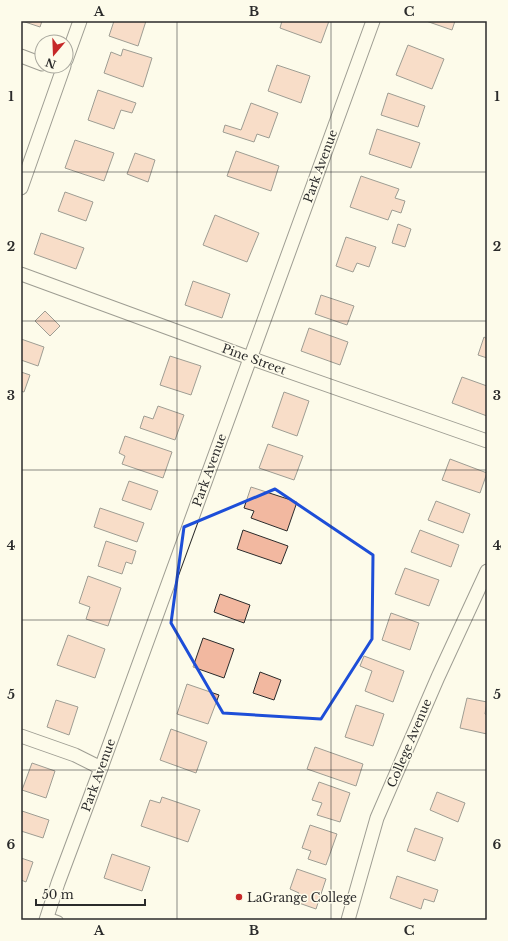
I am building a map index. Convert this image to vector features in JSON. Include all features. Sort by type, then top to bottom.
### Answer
[{"type":"street","points":[[74,38],[80,21]]},
{"type":"street","name":"Park Avenue","points":[[51,919],[58,883],[373,21]]},
{"type":"street","points":[[21,56],[34,61]]},
{"type":"street","points":[[21,188],[61,74]]},
{"type":"street","name":"Pine Street","points":[[21,274],[250,358],[487,441]]},
{"type":"street","name":"College Avenue","points":[[348,920],[377,818],[438,677],[487,571]]},
{"type":"street","points":[[21,736],[75,755],[101,768]]},
{"type":"highlighted area","points":[[275,489],[373,555],[372,639],[321,719],[223,713],[171,623],[184,527]]},
{"type":"building","points":[[22,21],[42,21],[40,27]]},
{"type":"building","points":[[114,21],[146,21],[138,46],[109,36]]},
{"type":"building","points":[[282,21],[329,21],[321,43],[280,28]]},
{"type":"building","points":[[426,21],[455,21],[452,30]]},
{"type":"building","points":[[408,45],[444,59],[432,89],[396,75]]},
{"type":"building","points":[[123,49],[152,58],[143,87],[104,73],[111,52],[121,56]]},
{"type":"building","points":[[277,65],[310,76],[301,103],[268,91]]},
{"type":"building","points":[[98,90],[136,103],[132,113],[121,110],[114,129],[88,120]]},
{"type":"building","points":[[388,93],[425,106],[418,127],[381,115]]},
{"type":"building","points":[[251,103],[278,113],[269,138],[257,134],[254,142],[223,132],[225,125],[241,130]]},
{"type":"building","points":[[377,129],[420,143],[411,168],[369,154]]},
{"type":"building","points":[[75,140],[114,153],[104,181],[65,168]]},
{"type":"building","points":[[236,151],[279,166],[271,191],[227,176]]},
{"type":"building","points":[[135,153],[155,160],[148,182],[127,174]]},
{"type":"building","points":[[361,176],[399,189],[395,198],[405,201],[401,213],[392,210],[388,220],[350,207]]},
{"type":"building","points":[[65,192],[93,202],[86,221],[58,211]]},
{"type":"building","points":[[215,215],[259,233],[247,262],[203,245]]},
{"type":"building","points":[[398,224],[411,229],[405,247],[392,243]]},
{"type":"building","points":[[41,233],[84,248],[76,269],[34,254]]},
{"type":"building","points":[[346,237],[376,247],[369,267],[357,263],[353,272],[336,266]]},
{"type":"building","points":[[193,281],[230,294],[222,318],[185,305]]},
{"type":"building","points":[[321,295],[354,306],[347,325],[315,314]]},
{"type":"building","points":[[45,311],[60,326],[50,336],[35,321]]},
{"type":"building","points":[[309,328],[348,342],[340,365],[301,351]]},
{"type":"building","points":[[484,337],[487,339],[487,358],[478,355]]},
{"type":"building","points":[[21,339],[44,347],[38,366],[21,360]]},
{"type":"building","points":[[170,356],[201,366],[191,395],[160,385]]},
{"type":"building","points":[[21,372],[30,375],[24,392],[21,391]]},
{"type":"building","points":[[462,377],[487,386],[487,416],[452,403]]},
{"type":"building","points":[[284,392],[309,401],[297,436],[272,427]]},
{"type":"building","points":[[158,406],[184,415],[175,440],[140,428],[144,416],[153,419]]},
{"type":"building","points":[[125,436],[172,452],[163,478],[122,464],[125,456],[119,453]]},
{"type":"building","points":[[268,444],[303,456],[294,480],[259,468]]},
{"type":"building","points":[[450,459],[487,473],[480,493],[442,480]]},
{"type":"building","points":[[129,481],[158,491],[151,510],[122,500]]},
{"type":"building","points":[[251,487],[297,502],[287,531],[251,518],[254,511],[244,508]]},
{"type":"building","points":[[436,501],[470,514],[463,533],[428,520]]},
{"type":"building","points":[[100,508],[144,523],[137,542],[94,527]]},
{"type":"building","points":[[243,530],[288,546],[281,564],[237,549]]},
{"type":"building","points":[[420,530],[459,545],[451,567],[411,552]]},
{"type":"building","points":[[106,541],[136,551],[132,564],[126,562],[122,574],[98,566]]},
{"type":"building","points":[[405,568],[439,580],[429,606],[395,594]]},
{"type":"building","points":[[88,576],[121,588],[108,626],[86,619],[90,607],[79,603]]},
{"type":"building","points":[[220,594],[250,605],[244,623],[214,612]]},
{"type":"building","points":[[391,613],[419,623],[410,650],[382,640]]},
{"type":"building","points":[[68,635],[105,649],[95,678],[57,665]]},
{"type":"building","points":[[203,638],[234,649],[224,678],[193,667]]},
{"type":"building","points":[[364,656],[404,671],[393,702],[365,691],[372,671],[360,666]]},
{"type":"building","points":[[260,672],[281,680],[274,700],[253,693]]},
{"type":"building","points":[[187,684],[219,695],[208,724],[177,714]]},
{"type":"building","points":[[467,698],[487,702],[485,714],[487,715],[487,734],[460,728]]},
{"type":"building","points":[[56,700],[78,707],[69,735],[47,727]]},
{"type":"building","points":[[356,705],[384,714],[373,746],[345,737]]},
{"type":"building","points":[[171,729],[207,742],[196,773],[160,760]]},
{"type":"building","points":[[315,747],[363,764],[356,786],[307,769]]},
{"type":"building","points":[[32,763],[55,771],[46,798],[22,790]]},
{"type":"building","points":[[319,782],[350,793],[340,822],[317,815],[322,803],[312,800]]},
{"type":"building","points":[[437,792],[465,803],[458,822],[430,810]]},
{"type":"building","points":[[162,797],[200,810],[188,842],[141,826],[150,800],[160,803]]},
{"type":"building","points":[[22,811],[49,820],[43,838],[21,831]]},
{"type":"building","points":[[310,825],[337,834],[326,865],[308,859],[311,851],[302,848]]},
{"type":"building","points":[[415,828],[443,838],[435,861],[407,851]]},
{"type":"building","points":[[112,854],[150,867],[142,891],[104,878]]},
{"type":"building","points":[[21,858],[33,862],[26,882],[21,880]]},
{"type":"building","points":[[297,869],[326,879],[316,909],[296,902],[299,893],[290,889]]},
{"type":"building","points":[[397,876],[438,890],[434,902],[424,899],[421,909],[390,898]]},
{"type":"place","name":"LaGrange College","points":[[239,897]]}]
